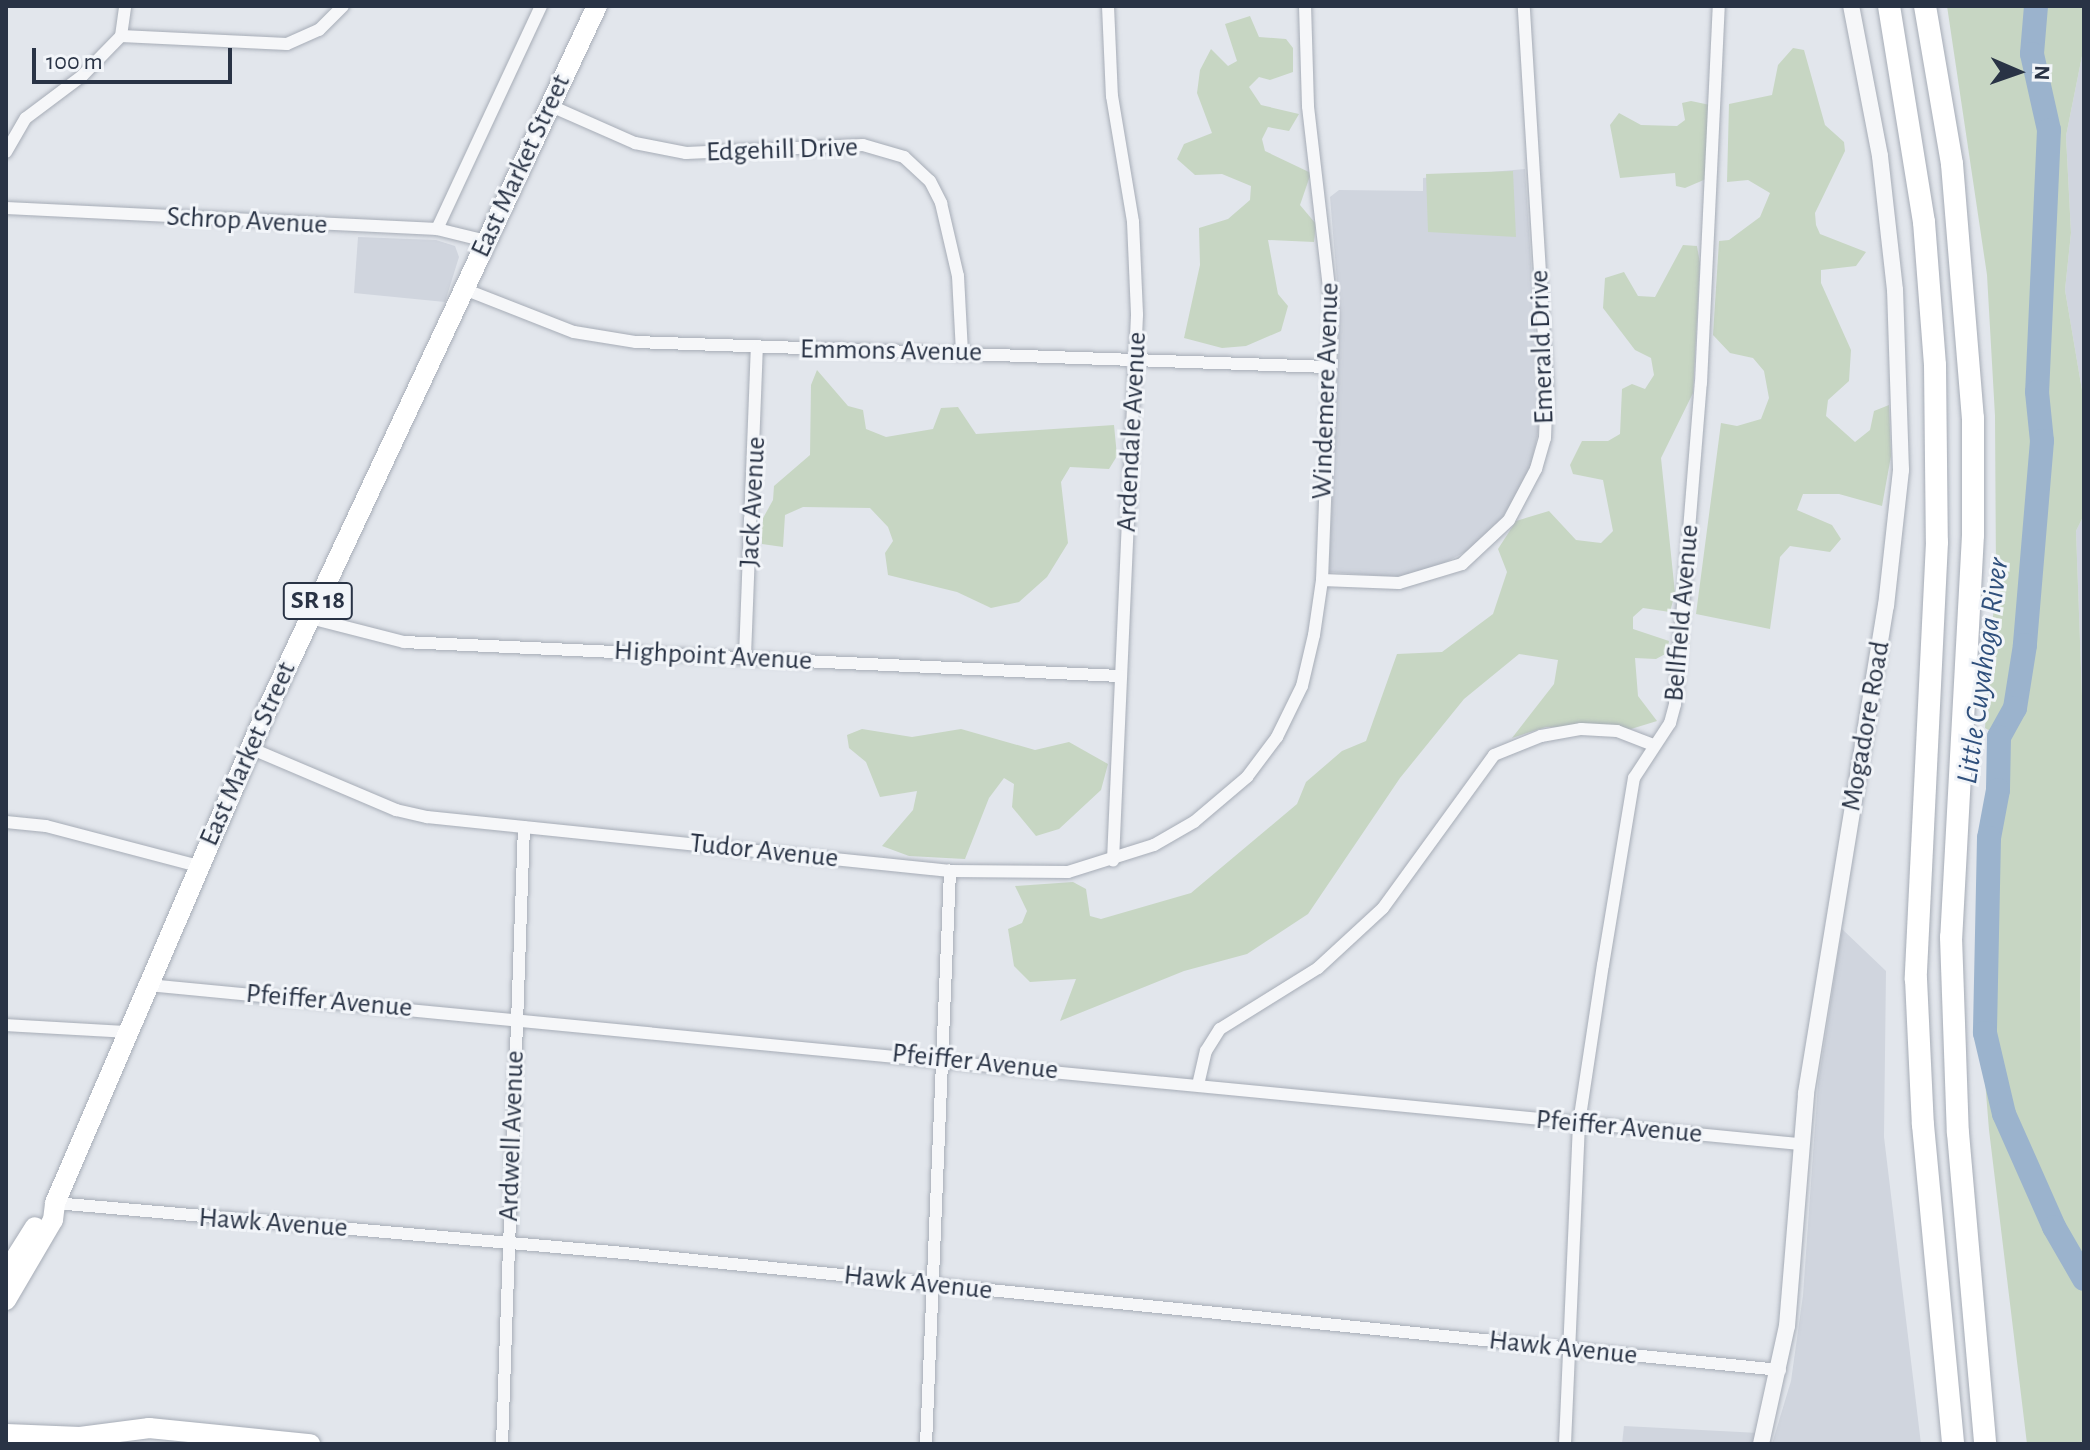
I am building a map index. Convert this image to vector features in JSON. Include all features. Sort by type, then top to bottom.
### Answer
[{"type":"highway","points":[[1889,6],[1924,222],[1935,365],[1937,542],[1916,979],[1923,1125],[1953,1444]]},
{"type":"highway","points":[[1925,6],[1952,164],[1973,418],[1973,535],[1951,937],[1958,1133],[1985,1439]]},
{"type":"main road","name":"East Market Street","points":[[6,1273],[55,1203],[250,748],[551,106],[593,7]]},
{"type":"main road","name":"East Market Street","points":[[6,1300],[53,1220],[55,1203]]},
{"type":"main road","points":[[6,1434],[36,1441],[139,1428],[216,1439],[310,1444]]},
{"type":"street","points":[[6,152],[26,118],[82,76],[121,36],[125,6]]},
{"type":"street","points":[[121,36],[287,44],[319,30],[343,6]]},
{"type":"street","points":[[437,229],[541,6]]},
{"type":"street","name":"Ardendale Avenue","points":[[1108,6],[1112,96],[1136,253],[1135,360],[1113,860]]},
{"type":"street","name":"Windemere Avenue","points":[[1259,763],[1302,686],[1322,580],[1331,283],[1308,106],[1305,6]]},
{"type":"street","name":"Emerald Drive","points":[[1322,580],[1420,580],[1462,564],[1509,520],[1536,469],[1545,438],[1547,387],[1524,6]]},
{"type":"street","name":"Bellfield Avenue","points":[[1565,1444],[1579,1123],[1634,778],[1670,723],[1675,704],[1701,383],[1719,6]]},
{"type":"street","name":"Mogadore Road","points":[[1761,1444],[1780,1370],[1800,1144],[1886,606],[1901,470],[1894,276],[1872,111],[1851,6]]},
{"type":"street","name":"Edgehill Drive","points":[[551,106],[635,143],[686,153],[863,145],[904,157],[930,181],[941,203],[958,276],[962,352]]},
{"type":"street","name":"Schrop Avenue","points":[[6,208],[437,229],[486,241]]},
{"type":"street","name":"Emmons Avenue","points":[[464,289],[533,319],[595,336],[757,348],[962,352],[1327,367]]},
{"type":"street","name":"Jack Avenue","points":[[745,656],[757,348]]},
{"type":"street","name":"Highpoint Avenue","points":[[310,618],[404,642],[1120,676]]},
{"type":"street","points":[[1198,1085],[1206,1051],[1220,1029],[1318,968],[1383,908],[1494,755],[1541,736],[1590,729],[1617,731],[1654,745]]},
{"type":"street","name":"Tudor Avenue","points":[[250,748],[406,814],[950,871],[1047,874],[1113,860],[1154,845],[1194,822],[1259,763]]},
{"type":"street","points":[[6,822],[46,826],[198,866]]},
{"type":"street","name":"Ardwell Avenue","points":[[502,1444],[524,827]]},
{"type":"street","points":[[926,1444],[950,871]]},
{"type":"street","name":"Pfeiffer Avenue","points":[[148,985],[943,1058],[1800,1144]]},
{"type":"street","points":[[6,1025],[128,1032]]},
{"type":"street","name":"Hawk Avenue","points":[[55,1203],[508,1243],[1780,1370]]},
{"type":"shaded area","points":[[2084,46],[2084,402],[2065,290],[2071,233],[2066,136]]},
{"type":"shaded area","points":[[1525,169],[1539,390],[1538,432],[1529,475],[1502,518],[1469,550],[1434,568],[1397,577],[1329,572],[1340,317],[1330,197],[1339,190],[1423,191],[1423,178]]},
{"type":"shaded area","points":[[358,237],[436,240],[455,246],[459,257],[445,302],[354,293]]},
{"type":"shaded area","points":[[2084,515],[2084,751],[2076,531]]},
{"type":"shaded area","points":[[1842,929],[1886,971],[1884,1137],[1921,1444],[1772,1444],[1791,1381],[1803,1295],[1818,1084]]},
{"type":"shaded area","points":[[1624,1426],[1759,1433],[1756,1444],[1622,1444]]},
{"type":"green space","points":[[1947,6],[2084,6],[2084,46],[2066,136],[2071,233],[2065,290],[2084,402],[2084,515],[2076,531],[2084,751],[2080,992],[2084,1444],[2027,1444],[1989,1130],[1978,994],[1992,732],[1985,728],[1996,575],[1995,416],[1987,275]]},
{"type":"green space","points":[[1250,16],[1259,37],[1286,39],[1293,48],[1293,72],[1270,80],[1259,77],[1249,87],[1261,105],[1299,114],[1289,131],[1268,127],[1262,139],[1265,151],[1311,173],[1300,205],[1316,224],[1314,242],[1268,240],[1278,294],[1288,306],[1281,331],[1246,346],[1222,348],[1184,338],[1200,265],[1199,228],[1228,219],[1250,200],[1251,186],[1222,174],[1195,175],[1177,159],[1184,144],[1212,133],[1197,93],[1200,70],[1211,49],[1228,66],[1237,61],[1225,24]]},
{"type":"green space","points":[[1793,48],[1804,50],[1825,125],[1844,142],[1845,151],[1815,213],[1816,225],[1820,234],[1866,252],[1856,266],[1821,270],[1821,283],[1851,350],[1849,381],[1828,400],[1826,416],[1855,442],[1870,430],[1874,411],[1889,405],[1891,456],[1882,506],[1839,494],[1803,494],[1797,510],[1832,525],[1841,539],[1830,552],[1790,546],[1780,557],[1770,629],[1696,614],[1721,423],[1737,426],[1761,419],[1769,398],[1764,371],[1753,358],[1730,353],[1713,335],[1719,241],[1729,240],[1760,217],[1770,193],[1748,180],[1727,182],[1729,104],[1772,95],[1778,65]]},
{"type":"green space","points":[[1691,101],[1710,105],[1706,179],[1685,188],[1676,186],[1675,173],[1620,178],[1610,125],[1619,113],[1641,125],[1677,126],[1685,120],[1682,103]]},
{"type":"green space","points":[[1513,171],[1516,237],[1428,232],[1426,174]]},
{"type":"green space","points":[[1683,245],[1697,246],[1700,263],[1693,393],[1661,458],[1675,593],[1670,612],[1643,608],[1633,617],[1633,629],[1669,641],[1667,653],[1656,659],[1635,658],[1638,696],[1657,721],[1631,729],[1546,727],[1512,738],[1554,684],[1558,660],[1519,654],[1464,699],[1400,778],[1308,914],[1247,954],[1184,971],[1060,1021],[1076,979],[1030,982],[1014,966],[1008,929],[1022,923],[1027,911],[1015,886],[1073,882],[1086,889],[1090,916],[1101,919],[1191,893],[1297,804],[1306,782],[1342,751],[1366,741],[1397,654],[1442,652],[1493,614],[1507,572],[1498,549],[1516,521],[1549,511],[1576,540],[1601,543],[1613,531],[1603,480],[1573,474],[1570,465],[1582,441],[1608,441],[1620,434],[1622,389],[1632,384],[1645,389],[1654,375],[1651,358],[1635,350],[1603,308],[1605,278],[1624,272],[1638,296],[1655,297]]},
{"type":"green space","points":[[817,370],[848,406],[863,410],[866,429],[886,437],[933,429],[941,408],[958,407],[976,434],[1114,425],[1117,456],[1109,469],[1070,467],[1061,482],[1068,543],[1047,577],[1019,602],[991,608],[957,592],[888,575],[885,553],[893,541],[888,527],[870,508],[803,507],[785,515],[783,547],[762,544],[762,520],[773,500],[774,486],[810,455],[811,385]]},
{"type":"green space","points":[[862,729],[912,737],[961,729],[1035,750],[1069,742],[1108,764],[1101,790],[1059,829],[1036,836],[1012,807],[1014,784],[1004,778],[989,798],[965,859],[909,856],[882,846],[913,810],[917,791],[880,797],[866,762],[849,748],[847,735]]},
{"type":"waterway","name":"Little Cuyahoga River","points":[[2036,6],[2032,54],[2049,130],[2037,392],[2042,441],[2025,645],[2015,708],[1999,737],[1998,790],[1989,838],[1985,1033],[2004,1114],[2054,1227],[2084,1279]]}]
